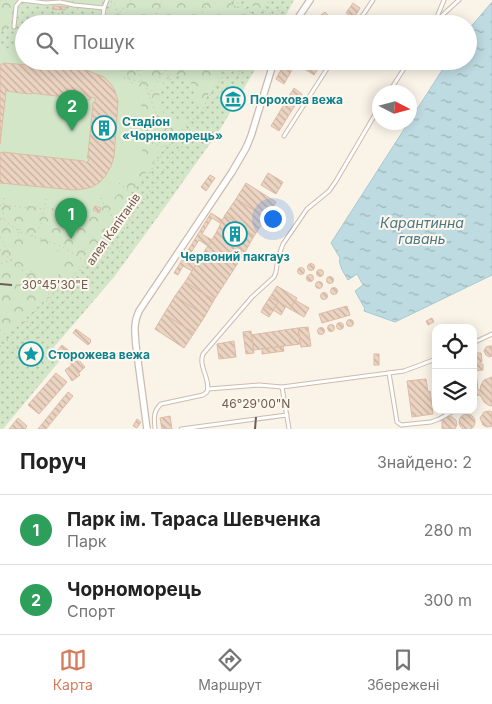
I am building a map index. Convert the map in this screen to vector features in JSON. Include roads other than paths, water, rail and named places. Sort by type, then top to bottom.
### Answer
[{"type":"street","points":[[300,15],[310,0]]},
{"type":"street","points":[[146,429],[134,325],[136,317],[246,148],[258,118],[271,70]]},
{"type":"lane","points":[[15,15],[16,6],[20,0],[46,3],[60,2],[74,6],[104,8]]},
{"type":"lane","points":[[103,15],[107,0]]},
{"type":"lane","points":[[363,15],[373,0]]},
{"type":"lane","points":[[438,15],[444,0]]},
{"type":"lane","points":[[443,15],[459,0]]},
{"type":"lane","points":[[14,27],[15,16]]},
{"type":"lane","points":[[284,136],[326,70]]},
{"type":"lane","points":[[394,85],[403,70]]},
{"type":"lane","points":[[146,429],[157,407],[163,403],[206,394],[208,380],[201,362],[203,354],[252,297],[274,277],[283,244],[307,209],[329,191],[372,120]]},
{"type":"lane","points":[[477,341],[492,334]]},
{"type":"lane","points":[[208,389],[259,385],[282,386],[404,372],[432,361]]},
{"type":"lane","points":[[390,373],[398,424],[431,422],[448,414]]},
{"type":"lane","points":[[282,386],[289,429]]},
{"type":"lane","points":[[180,429],[287,415]]},
{"type":"lane","points":[[154,416],[155,429]]},
{"type":"water","name":"Карантинна гавань","points":[[492,2],[492,275],[395,322],[364,311],[365,309],[355,291],[363,285],[357,274],[348,280],[341,266],[340,258],[331,243],[404,130],[417,130],[417,109],[442,70],[477,70],[477,20]]},
{"type":"place","name":"Порохова вежа","points":[[233,99]]},
{"type":"place","name":"Стадіон «Чорноморець»","points":[[104,128]]},
{"type":"place","name":"Чорноморець","points":[[72,131]]},
{"type":"place","name":"Червоний пакгауз","points":[[235,234]]},
{"type":"place","name":"Парк ім. Тараса Шевченка","points":[[71,239]]},
{"type":"place","name":"Сторожева вежа","points":[[31,354]]}]
